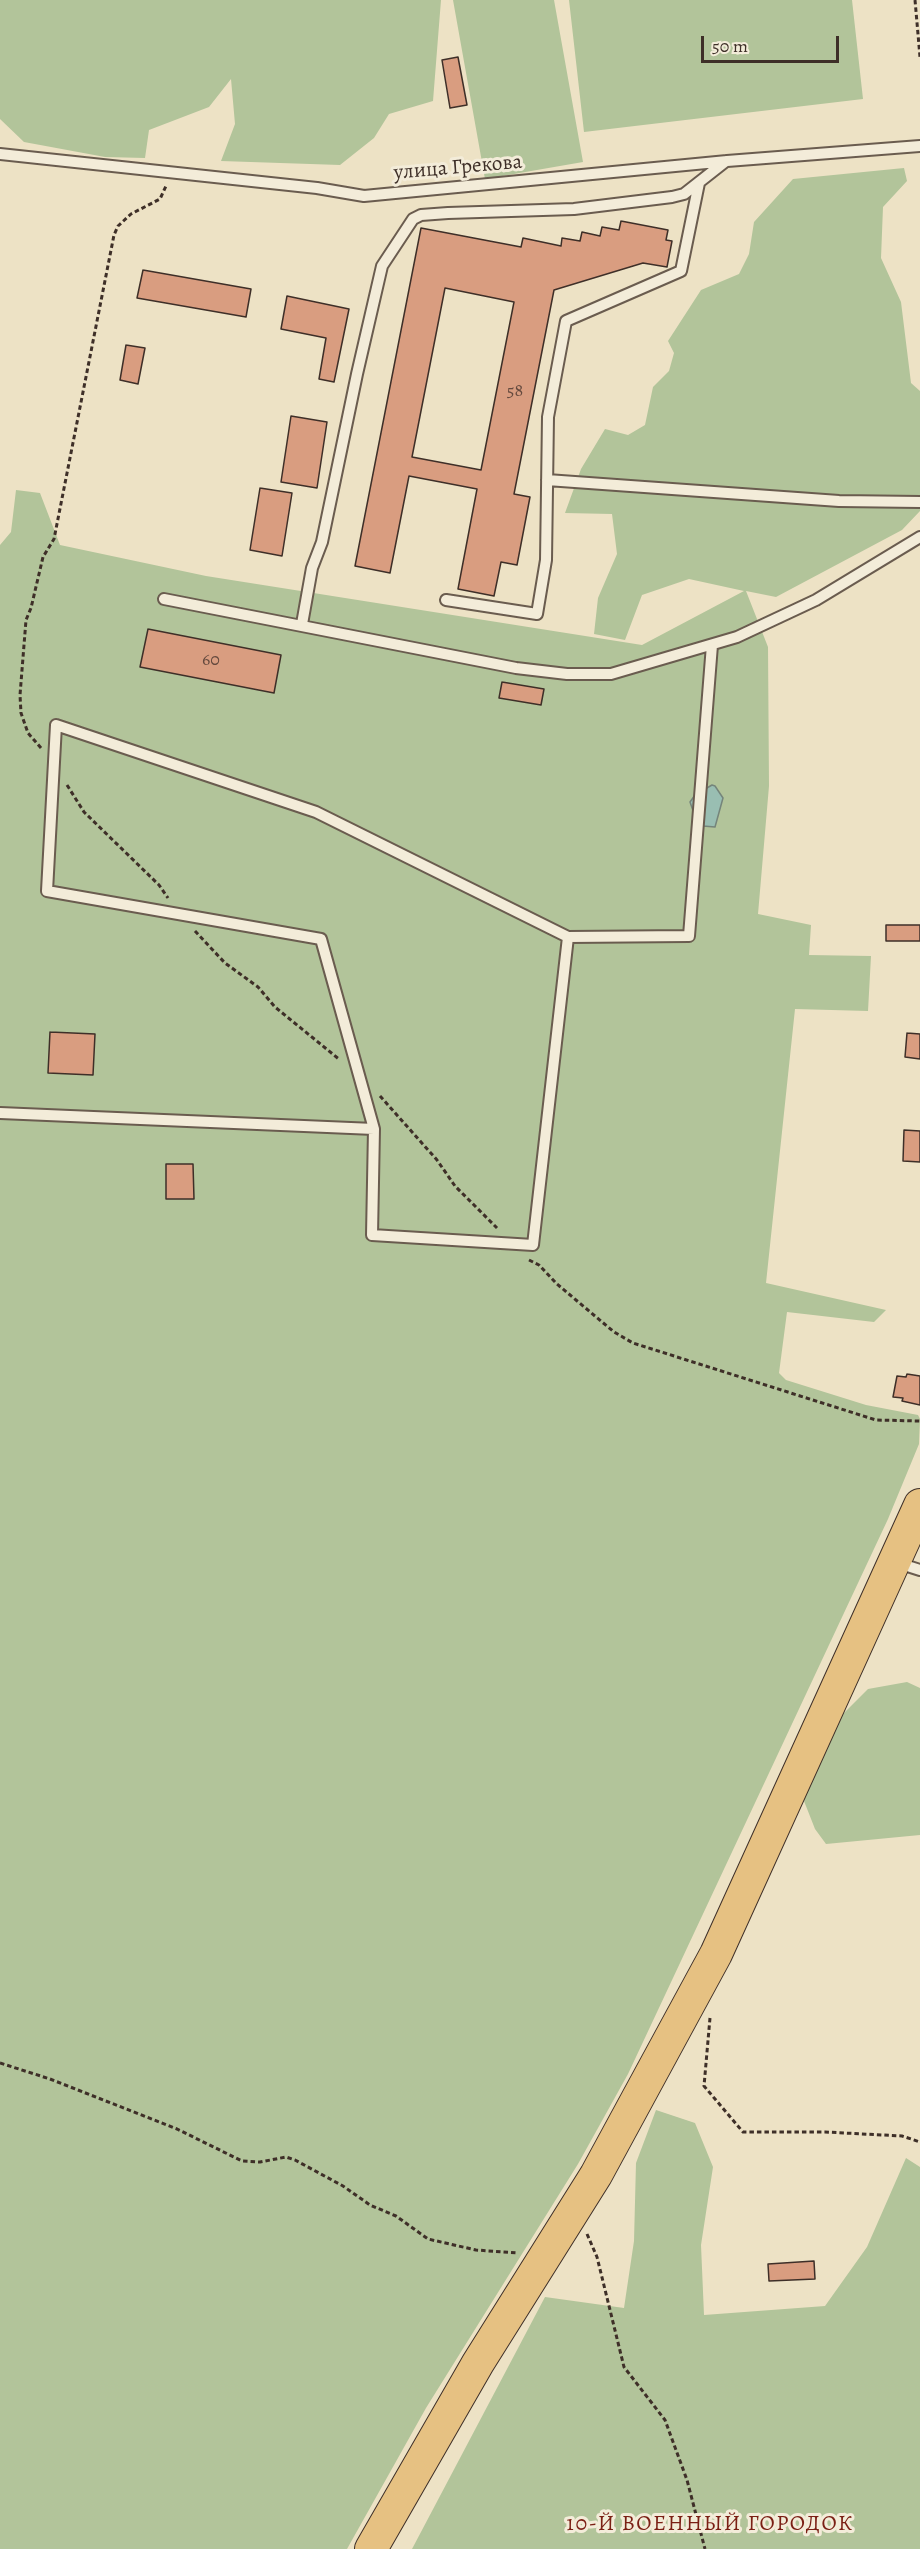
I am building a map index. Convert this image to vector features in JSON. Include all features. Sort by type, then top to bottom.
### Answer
[{"type":"main road","points":[[371,2549],[444,2419],[596,2175],[716,1954],[907,1566],[920,1505]]},
{"type":"lane","name":"улица Грекова","points":[[0,154],[317,188],[364,196],[727,161],[920,146]]},
{"type":"lane","points":[[302,624],[312,568],[322,542],[382,266],[413,219],[421,215],[574,209],[672,197],[684,194],[727,161]]},
{"type":"lane","points":[[446,600],[537,614],[546,560],[549,405],[566,321],[681,271],[699,183]]},
{"type":"lane","points":[[547,480],[840,501],[920,502]]},
{"type":"lane","points":[[164,598],[516,668],[567,674],[611,674],[737,637],[816,600],[920,537]]},
{"type":"lane","points":[[568,937],[533,1245],[372,1235],[374,1129],[321,939],[47,891],[56,725],[316,812],[568,937],[689,936],[711,645]]},
{"type":"lane","points":[[0,1113],[374,1129]]},
{"type":"path","points":[[915,0],[920,57]]},
{"type":"path","points":[[45,751],[28,732],[21,713],[20,695],[26,620],[32,608],[43,557],[54,539],[114,235],[118,226],[131,214],[160,199],[166,188],[169,172]]},
{"type":"path","points":[[62,777],[84,812],[159,885],[169,900]]},
{"type":"path","points":[[193,929],[225,963],[258,987],[275,1007],[346,1065]]},
{"type":"path","points":[[372,1088],[437,1160],[455,1186],[502,1233]]},
{"type":"path","points":[[526,1258],[539,1265],[557,1284],[601,1321],[633,1343],[876,1420],[920,1421]]},
{"type":"path","points":[[711,2009],[704,2085],[743,2132],[825,2132],[902,2136],[920,2142]]},
{"type":"path","points":[[0,2063],[50,2079],[177,2129],[242,2161],[260,2162],[286,2157],[295,2160],[343,2186],[370,2205],[396,2216],[428,2239],[476,2250],[522,2254],[541,2261]]},
{"type":"path","points":[[584,2227],[597,2257],[624,2367],[665,2420],[687,2480],[705,2549]]},
{"type":"green space","points":[[0,0],[441,0],[433,101],[389,114],[374,138],[340,165],[221,161],[235,124],[231,79],[209,107],[149,130],[145,158],[105,157],[24,142],[0,119]]},
{"type":"green space","points":[[453,0],[554,0],[583,162],[485,179]]},
{"type":"green space","points":[[569,0],[852,0],[863,99],[584,132]]},
{"type":"green space","points":[[904,168],[907,181],[883,207],[881,258],[901,302],[911,383],[920,391],[920,511],[902,530],[776,597],[746,591],[768,647],[769,786],[758,914],[811,925],[809,955],[871,956],[868,1011],[795,1009],[766,1283],[886,1310],[874,1322],[787,1312],[779,1373],[786,1380],[866,1405],[918,1415],[920,1419],[919,1444],[888,1519],[628,2074],[578,2164],[426,2408],[347,2549],[0,2549],[0,545],[11,532],[16,490],[40,493],[60,545],[206,576],[642,645],[744,591],[689,579],[642,595],[625,640],[594,634],[598,598],[617,554],[612,514],[565,513],[581,469],[605,429],[628,435],[645,425],[653,387],[669,371],[674,353],[668,341],[701,290],[739,274],[749,254],[754,222],[793,179]]},
{"type":"green space","points":[[907,1682],[920,1688],[920,1835],[826,1844],[815,1829],[804,1801],[815,1764],[840,1717],[868,1689]]},
{"type":"green space","points":[[656,2110],[695,2123],[713,2167],[701,2245],[704,2315],[825,2306],[867,2247],[906,2158],[920,2167],[920,2549],[412,2549],[545,2297],[624,2308],[634,2241],[636,2163]]},
{"type":"water","points":[[712,785],[723,798],[715,827],[698,825],[690,802],[695,795]]},
{"type":"building","points":[[458,57],[467,105],[450,108],[442,60]]},
{"type":"building","points":[[621,221],[668,230],[666,240],[672,241],[667,267],[643,263],[554,290],[514,494],[530,497],[517,565],[501,562],[494,596],[458,589],[477,489],[409,476],[390,573],[355,566],[421,228],[521,247],[523,238],[561,246],[562,238],[580,241],[582,232],[600,236],[602,227],[619,230]],"holes":[[[445,288],[514,302],[481,470],[412,457]]]},
{"type":"building","points":[[143,270],[251,289],[246,317],[137,298]]},
{"type":"building","points":[[287,296],[349,309],[334,382],[319,379],[326,338],[281,329]]},
{"type":"building","points":[[126,345],[145,348],[138,384],[120,380]]},
{"type":"building","points":[[291,416],[327,422],[317,488],[281,482]]},
{"type":"building","points":[[260,488],[292,493],[282,556],[250,550]]},
{"type":"building","points":[[148,629],[281,655],[274,693],[140,667]]},
{"type":"building","points":[[502,682],[544,689],[541,705],[499,698]]},
{"type":"building","points":[[886,925],[920,925],[920,941],[886,941]]},
{"type":"building","points":[[50,1032],[95,1034],[93,1075],[48,1073]]},
{"type":"building","points":[[907,1033],[920,1034],[920,1059],[905,1057]]},
{"type":"building","points":[[904,1130],[920,1131],[920,1162],[903,1161]]},
{"type":"building","points":[[166,1164],[193,1164],[194,1199],[166,1199]]},
{"type":"building","points":[[907,1374],[920,1376],[920,1405],[902,1401],[903,1398],[893,1397],[897,1376],[906,1377]]},
{"type":"building","points":[[814,2261],[815,2279],[769,2281],[768,2264]]},
{"type":"district","name":"10-Й ВОЕННЫЙ ГОРОДОК","points":[[710,2525]]}]
